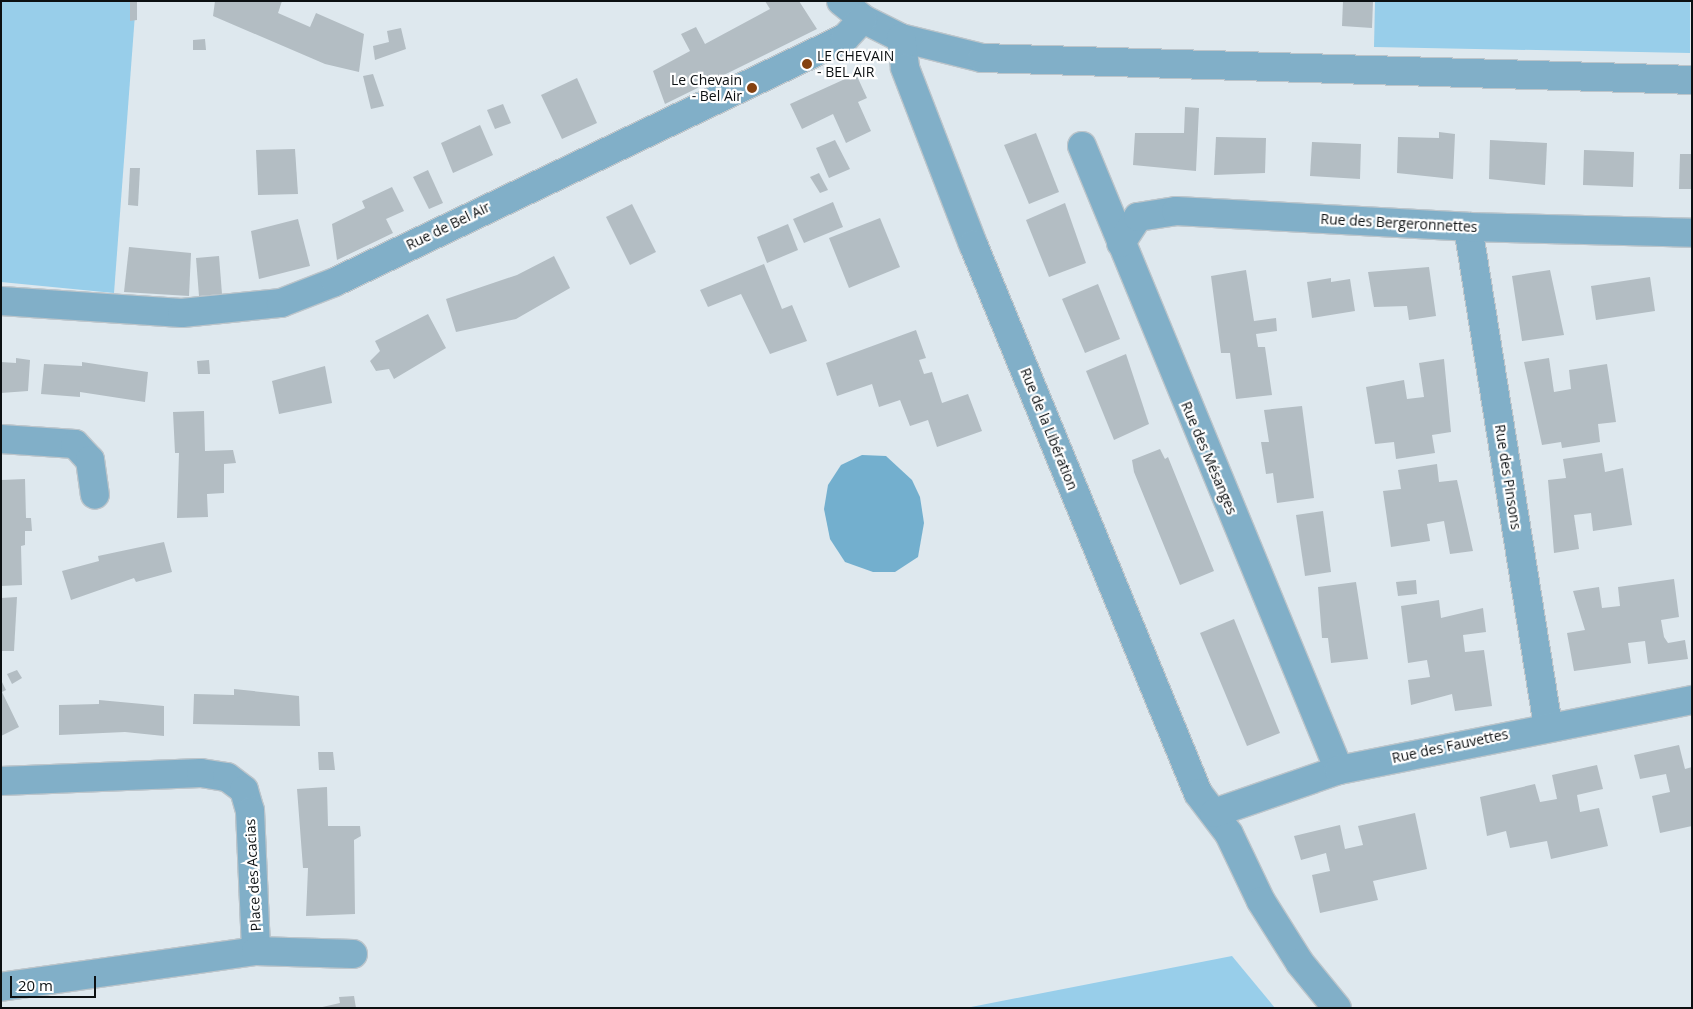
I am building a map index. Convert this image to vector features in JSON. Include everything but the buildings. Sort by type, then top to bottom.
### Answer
[{"type":"street","points":[[841,1],[863,19],[901,38],[982,58],[1692,80]]},
{"type":"street","name":"Rue de Bel Air","points":[[1,301],[182,313],[281,303],[335,282],[845,38],[863,19]]},
{"type":"street","name":"Rue de la Libération","points":[[901,38],[905,68],[981,262],[1198,793],[1229,834],[1260,901],[1300,963],[1337,1008]]},
{"type":"street","name":"Rue des Mésanges","points":[[1082,146],[1339,770]]},
{"type":"street","name":"Rue des Bergeronnettes","points":[[1121,243],[1138,217],[1176,211],[1468,227],[1692,233]]},
{"type":"street","name":"Rue des Pinsons","points":[[1468,227],[1548,726]]},
{"type":"street","points":[[1,439],[75,444],[90,460],[95,495]]},
{"type":"street","name":"Rue des Fauvettes","points":[[1214,813],[1339,770],[1548,726],[1692,700]]},
{"type":"street","name":"Place des Acacias","points":[[1,781],[201,773],[227,777],[244,790],[250,811],[256,951],[1,987]]},
{"type":"street","points":[[256,951],[353,954]]},
{"type":"shaded area","points":[[1,1],[136,1],[114,293],[1,282]]},
{"type":"shaded area","points":[[1375,1],[1690,1],[1690,53],[1374,47]]},
{"type":"shaded area","points":[[862,455],[886,456],[912,480],[920,497],[924,523],[918,557],[895,572],[873,572],[845,562],[830,539],[824,509],[828,485],[841,465]]},
{"type":"shaded area","points":[[1232,956],[1275,1008],[966,1008]]},
{"type":"place","name":"LE CHEVAIN - BEL AIR","points":[[807,64]]},
{"type":"place","name":"Le Chevain - Bel Air","points":[[752,88]]}]
